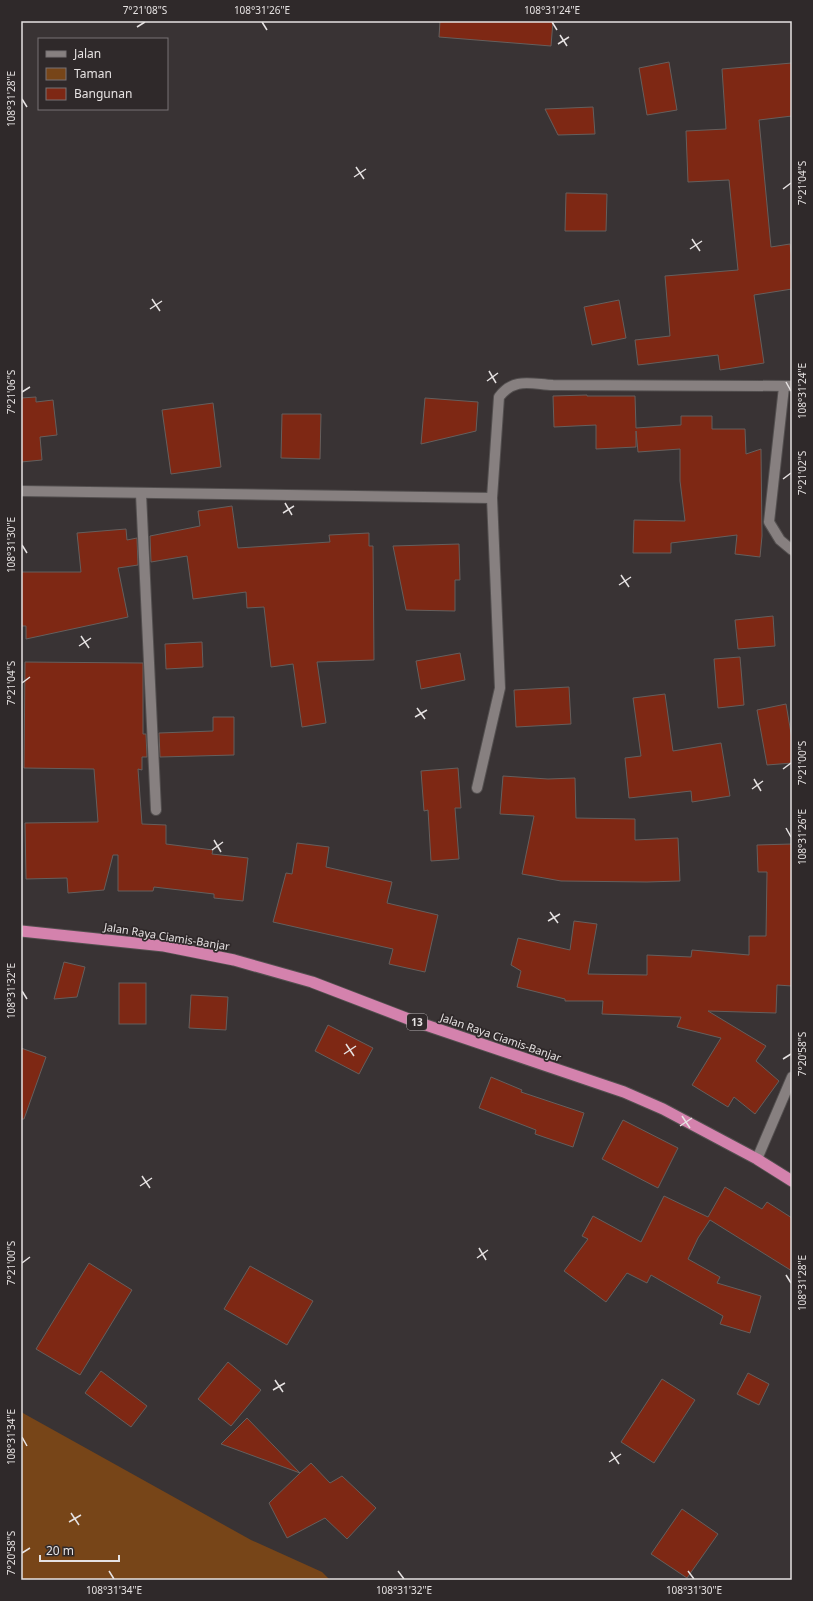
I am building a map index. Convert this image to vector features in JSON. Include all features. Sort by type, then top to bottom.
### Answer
[{"type":"highway","name":"Jalan Raya Ciamis-Banjar","points":[[21,931],[164,946],[234,960],[312,982],[411,1020],[624,1092],[663,1109],[757,1159],[792,1181]]},
{"type":"street","points":[[477,788],[500,688],[492,498],[499,397],[505,389],[517,383],[553,385],[788,387],[769,522],[780,540],[792,550]]},
{"type":"street","points":[[21,491],[141,494],[492,498]]},
{"type":"street","points":[[141,494],[156,810]]},
{"type":"street","points":[[757,1159],[792,1077]]},
{"type":"green space","points":[[21,1412],[251,1540],[322,1572],[330,1580],[21,1580]]},
{"type":"building","points":[[440,21],[553,21],[551,46],[439,37]]},
{"type":"building","points":[[669,62],[677,110],[647,115],[639,68]]},
{"type":"building","points":[[792,63],[792,116],[759,120],[771,247],[790,244],[792,259],[792,289],[754,295],[764,363],[720,370],[718,355],[638,365],[635,340],[670,336],[665,276],[738,270],[729,180],[688,182],[686,131],[726,129],[722,69]]},
{"type":"building","points":[[593,107],[595,134],[558,135],[545,109]]},
{"type":"building","points":[[566,193],[607,194],[606,231],[565,231]]},
{"type":"building","points":[[619,300],[626,338],[592,345],[584,307]]},
{"type":"building","points":[[553,396],[635,396],[636,428],[681,425],[681,416],[712,416],[712,429],[745,429],[746,454],[761,449],[762,536],[760,557],[735,554],[737,535],[671,543],[671,553],[633,553],[634,520],[685,521],[680,481],[680,449],[638,452],[636,431],[636,447],[596,449],[596,425],[554,427]]},
{"type":"building","points":[[36,397],[36,402],[53,400],[57,435],[40,437],[42,460],[21,462],[21,398]]},
{"type":"building","points":[[425,398],[478,402],[476,431],[421,444]]},
{"type":"building","points":[[213,403],[221,467],[171,474],[162,410]]},
{"type":"building","points":[[282,414],[321,414],[320,459],[281,458]]},
{"type":"building","points":[[232,506],[238,548],[330,542],[329,535],[369,533],[369,546],[373,546],[374,660],[317,662],[326,723],[302,727],[293,664],[271,667],[264,607],[247,608],[246,592],[193,599],[187,556],[151,562],[150,536],[200,526],[198,511]]},
{"type":"building","points":[[126,529],[127,540],[137,538],[138,565],[118,568],[128,617],[26,639],[26,626],[21,626],[21,572],[81,572],[77,533]]},
{"type":"building","points":[[459,544],[460,580],[455,580],[455,611],[406,610],[393,546]]},
{"type":"building","points":[[773,616],[775,646],[738,649],[735,620]]},
{"type":"building","points":[[202,642],[203,667],[166,669],[165,644]]},
{"type":"building","points":[[460,653],[465,680],[421,689],[416,661]]},
{"type":"building","points":[[740,657],[744,705],[718,708],[714,659]]},
{"type":"building","points":[[25,662],[143,663],[143,734],[146,734],[147,757],[142,757],[142,770],[138,769],[142,824],[166,825],[166,844],[213,850],[212,854],[248,858],[243,901],[214,898],[214,894],[154,887],[153,891],[118,891],[118,855],[113,855],[104,890],[68,893],[67,878],[26,879],[25,823],[98,822],[94,769],[24,768]]},
{"type":"building","points":[[569,687],[571,724],[516,727],[514,690]]},
{"type":"building","points":[[665,694],[673,751],[721,743],[730,796],[692,802],[691,791],[629,798],[625,758],[641,756],[633,698]]},
{"type":"building","points":[[786,704],[792,739],[792,763],[767,765],[757,710]]},
{"type":"building","points":[[213,717],[234,717],[234,755],[160,757],[159,733],[213,731]]},
{"type":"building","points":[[458,768],[461,808],[455,808],[459,859],[431,861],[428,810],[424,811],[421,771]]},
{"type":"building","points":[[503,776],[548,779],[575,778],[576,818],[635,819],[635,840],[678,838],[680,881],[561,881],[522,874],[534,816],[500,814]]},
{"type":"building","points":[[297,843],[329,847],[326,867],[392,882],[387,903],[438,915],[425,972],[389,964],[393,949],[273,922],[286,873],[292,874]]},
{"type":"building","points":[[792,844],[792,986],[777,985],[776,1013],[708,1011],[766,1046],[756,1061],[779,1081],[755,1114],[734,1097],[728,1107],[692,1085],[721,1038],[677,1027],[681,1017],[602,1014],[603,1001],[565,1001],[565,999],[517,987],[521,971],[511,965],[518,938],[570,950],[574,921],[597,924],[588,974],[647,975],[647,955],[691,957],[692,950],[749,955],[749,936],[766,936],[767,872],[758,872],[757,845]]},
{"type":"building","points":[[64,962],[85,967],[77,997],[54,999]]},
{"type":"building","points":[[119,983],[146,983],[146,1024],[119,1024]]},
{"type":"building","points":[[191,995],[228,997],[226,1030],[189,1028]]},
{"type":"building","points":[[328,1025],[373,1048],[359,1074],[315,1051]]},
{"type":"building","points":[[21,1048],[46,1057],[24,1119],[21,1119]]},
{"type":"building","points":[[491,1077],[522,1090],[521,1092],[584,1113],[573,1147],[535,1134],[536,1130],[479,1108]]},
{"type":"building","points":[[623,1120],[678,1148],[658,1188],[602,1159]]},
{"type":"building","points":[[725,1187],[762,1209],[767,1202],[792,1218],[792,1271],[710,1220],[698,1238],[688,1259],[720,1277],[717,1283],[761,1296],[750,1333],[720,1324],[723,1316],[651,1275],[647,1283],[627,1273],[606,1302],[564,1271],[588,1239],[582,1236],[593,1216],[641,1242],[664,1196],[708,1217]]},
{"type":"building","points":[[89,1263],[132,1290],[80,1375],[36,1349]]},
{"type":"building","points":[[250,1266],[313,1301],[287,1345],[224,1309]]},
{"type":"building","points":[[228,1362],[261,1390],[231,1426],[198,1399]]},
{"type":"building","points":[[101,1371],[147,1406],[131,1427],[85,1393]]},
{"type":"building","points":[[748,1373],[769,1384],[759,1405],[737,1394]]},
{"type":"building","points":[[662,1379],[695,1400],[654,1463],[621,1442]]},
{"type":"building","points":[[247,1418],[300,1473],[221,1444]]},
{"type":"building","points":[[311,1463],[330,1483],[342,1476],[376,1508],[347,1539],[325,1518],[287,1538],[269,1503]]},
{"type":"building","points":[[682,1509],[718,1534],[687,1578],[651,1554]]}]
